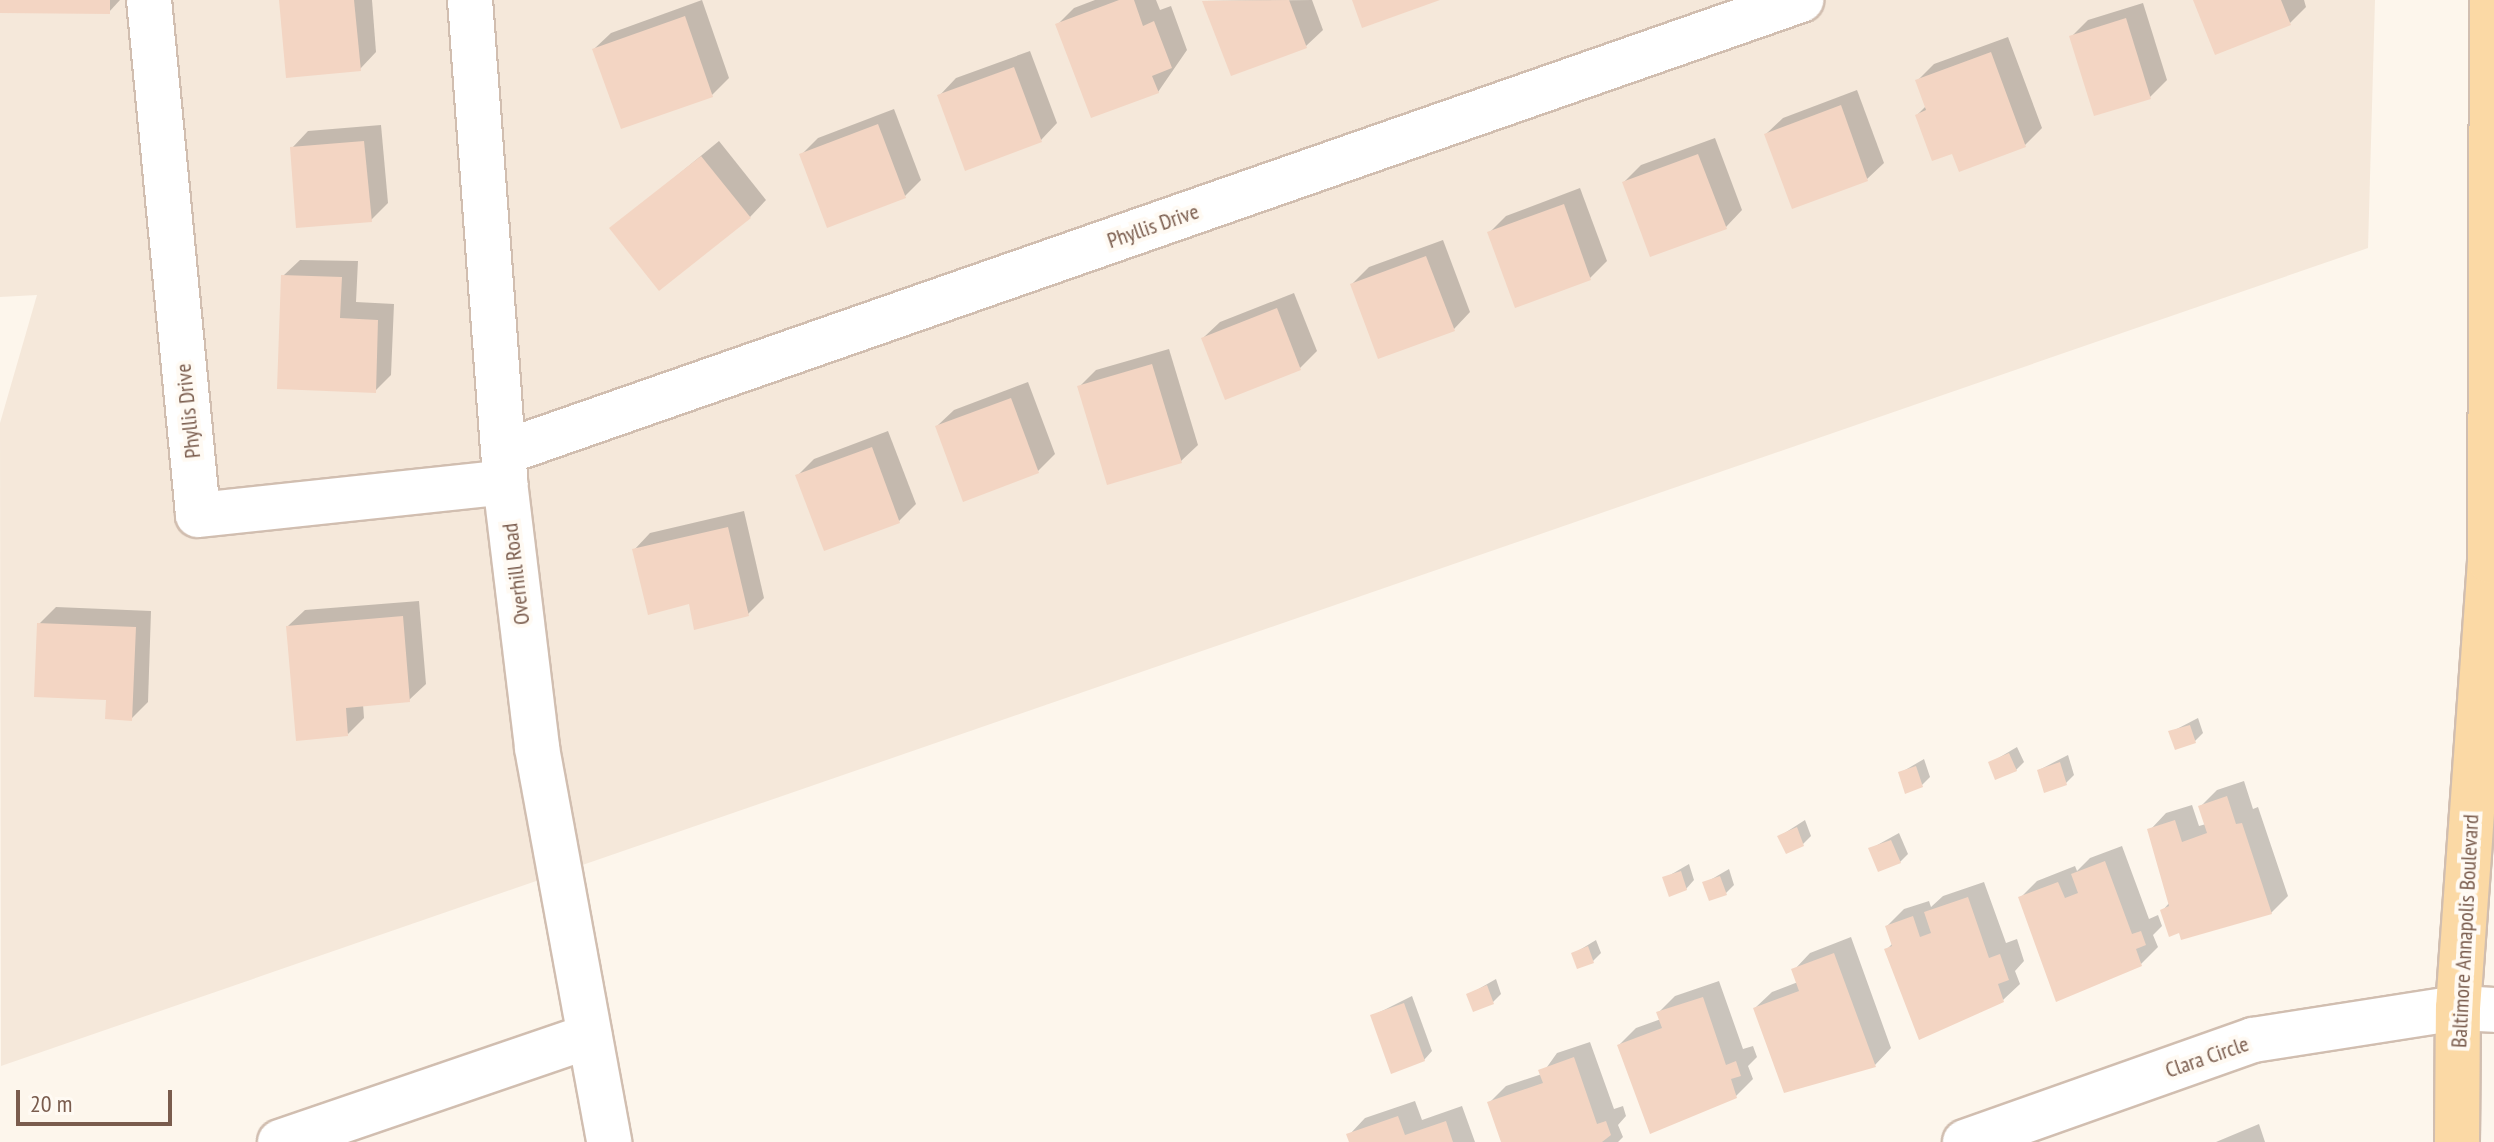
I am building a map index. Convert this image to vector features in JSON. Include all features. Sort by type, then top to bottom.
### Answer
[{"type":"main road","name":"Baltimore Annapolis Boulevard","points":[[2457,1142],[2476,1009],[2492,560],[2492,0]]},
{"type":"street","name":"Phyllis Drive","points":[[149,0],[198,515],[505,467],[1801,0]]},
{"type":"street","name":"Overhill Road","points":[[470,0],[505,467],[537,748],[609,1142]]},
{"type":"street","name":"Clara Circle","points":[[1965,1142],[2253,1040],[2476,1009]]},
{"type":"street","points":[[280,1142],[589,1036]]},
{"type":"shaded area","points":[[0,0],[2375,0],[2368,248],[1,1066],[0,423],[37,295],[0,297]]},
{"type":"building","points":[[0,0],[110,0],[110,14],[0,13]]},
{"type":"building","points":[[279,0],[354,0],[361,71],[286,78]]},
{"type":"building","points":[[1119,0],[1134,0],[1143,26],[1154,21],[1172,68],[1152,76],[1159,93],[1091,118],[1055,24]]},
{"type":"building","points":[[1289,0],[1307,48],[1231,76],[1202,1]]},
{"type":"building","points":[[1352,0],[1440,0],[1362,28]]},
{"type":"building","points":[[2193,0],[2281,0],[2291,25],[2215,55]]},
{"type":"building","points":[[685,16],[713,97],[621,129],[592,49]]},
{"type":"building","points":[[2126,18],[2151,99],[2094,116],[2069,36]]},
{"type":"building","points":[[1991,52],[2026,147],[1959,172],[1952,154],[1932,161],[1915,115],[1926,110],[1915,80]]},
{"type":"building","points":[[1014,67],[1042,142],[965,171],[937,95]]},
{"type":"building","points":[[1841,105],[1868,181],[1792,209],[1764,134]]},
{"type":"building","points":[[878,124],[906,198],[827,228],[799,154]]},
{"type":"building","points":[[364,141],[372,222],[296,228],[290,147]]},
{"type":"building","points":[[1698,154],[1727,229],[1650,257],[1622,182]]},
{"type":"building","points":[[701,156],[751,218],[659,291],[609,228]]},
{"type":"building","points":[[1564,204],[1591,280],[1515,308],[1487,232]]},
{"type":"building","points":[[1426,256],[1455,331],[1378,359],[1350,284]]},
{"type":"building","points":[[281,275],[342,277],[340,318],[378,320],[376,393],[277,389]]},
{"type":"building","points":[[1277,308],[1301,370],[1225,400],[1201,338]]},
{"type":"building","points":[[1152,364],[1182,463],[1107,485],[1077,386]]},
{"type":"building","points":[[1011,398],[1039,473],[963,502],[935,426]]},
{"type":"building","points":[[872,447],[900,523],[824,551],[795,475]]},
{"type":"building","points":[[728,527],[749,616],[694,630],[689,604],[648,615],[632,549]]},
{"type":"building","points":[[403,616],[410,702],[346,708],[348,736],[296,741],[286,626]]},
{"type":"building","points":[[37,623],[136,627],[132,721],[105,719],[106,700],[34,697]]},
{"type":"building","points":[[2190,725],[2196,743],[2175,750],[2168,731]]},
{"type":"building","points":[[2009,753],[2017,771],[1995,780],[1988,762]]},
{"type":"building","points":[[2060,762],[2067,785],[2044,793],[2037,770]]},
{"type":"building","points":[[1916,766],[1923,787],[1905,794],[1898,772]]},
{"type":"building","points":[[2227,796],[2236,824],[2242,823],[2272,914],[2181,940],[2179,933],[2169,937],[2160,910],[2169,906],[2147,829],[2175,820],[2182,842],[2207,833],[2198,806]]},
{"type":"building","points":[[1797,827],[1804,846],[1786,854],[1777,836]]},
{"type":"building","points":[[1891,840],[1901,863],[1878,872],[1868,848]]},
{"type":"building","points":[[2105,861],[2132,934],[2141,931],[2146,945],[2136,949],[2142,966],[2056,1002],[2018,897],[2058,882],[2065,898],[2078,893],[2071,874]]},
{"type":"building","points":[[1681,871],[1687,890],[1669,897],[1662,877]]},
{"type":"building","points":[[1720,876],[1727,895],[1709,901],[1702,882]]},
{"type":"building","points":[[1968,897],[1989,958],[2000,954],[2009,980],[1998,984],[2004,1002],[1919,1040],[1884,949],[1892,946],[1885,926],[1913,916],[1920,937],[1931,933],[1924,912]]},
{"type":"building","points":[[1588,946],[1594,963],[1577,969],[1571,953]]},
{"type":"building","points":[[1834,953],[1876,1067],[1784,1093],[1753,1008],[1799,991],[1791,969]]},
{"type":"building","points":[[1487,985],[1494,1004],[1473,1012],[1466,994]]},
{"type":"building","points":[[1703,997],[1726,1065],[1736,1061],[1741,1076],[1731,1079],[1737,1098],[1650,1134],[1617,1045],[1662,1028],[1656,1012]]},
{"type":"building","points":[[1404,1003],[1425,1061],[1391,1074],[1370,1015]]},
{"type":"building","points":[[1574,1057],[1597,1124],[1606,1121],[1611,1135],[1602,1142],[1501,1142],[1487,1102],[1543,1083],[1538,1070]]},
{"type":"building","points":[[1398,1116],[1405,1135],[1446,1121],[1453,1142],[1349,1142],[1346,1134]]}]
